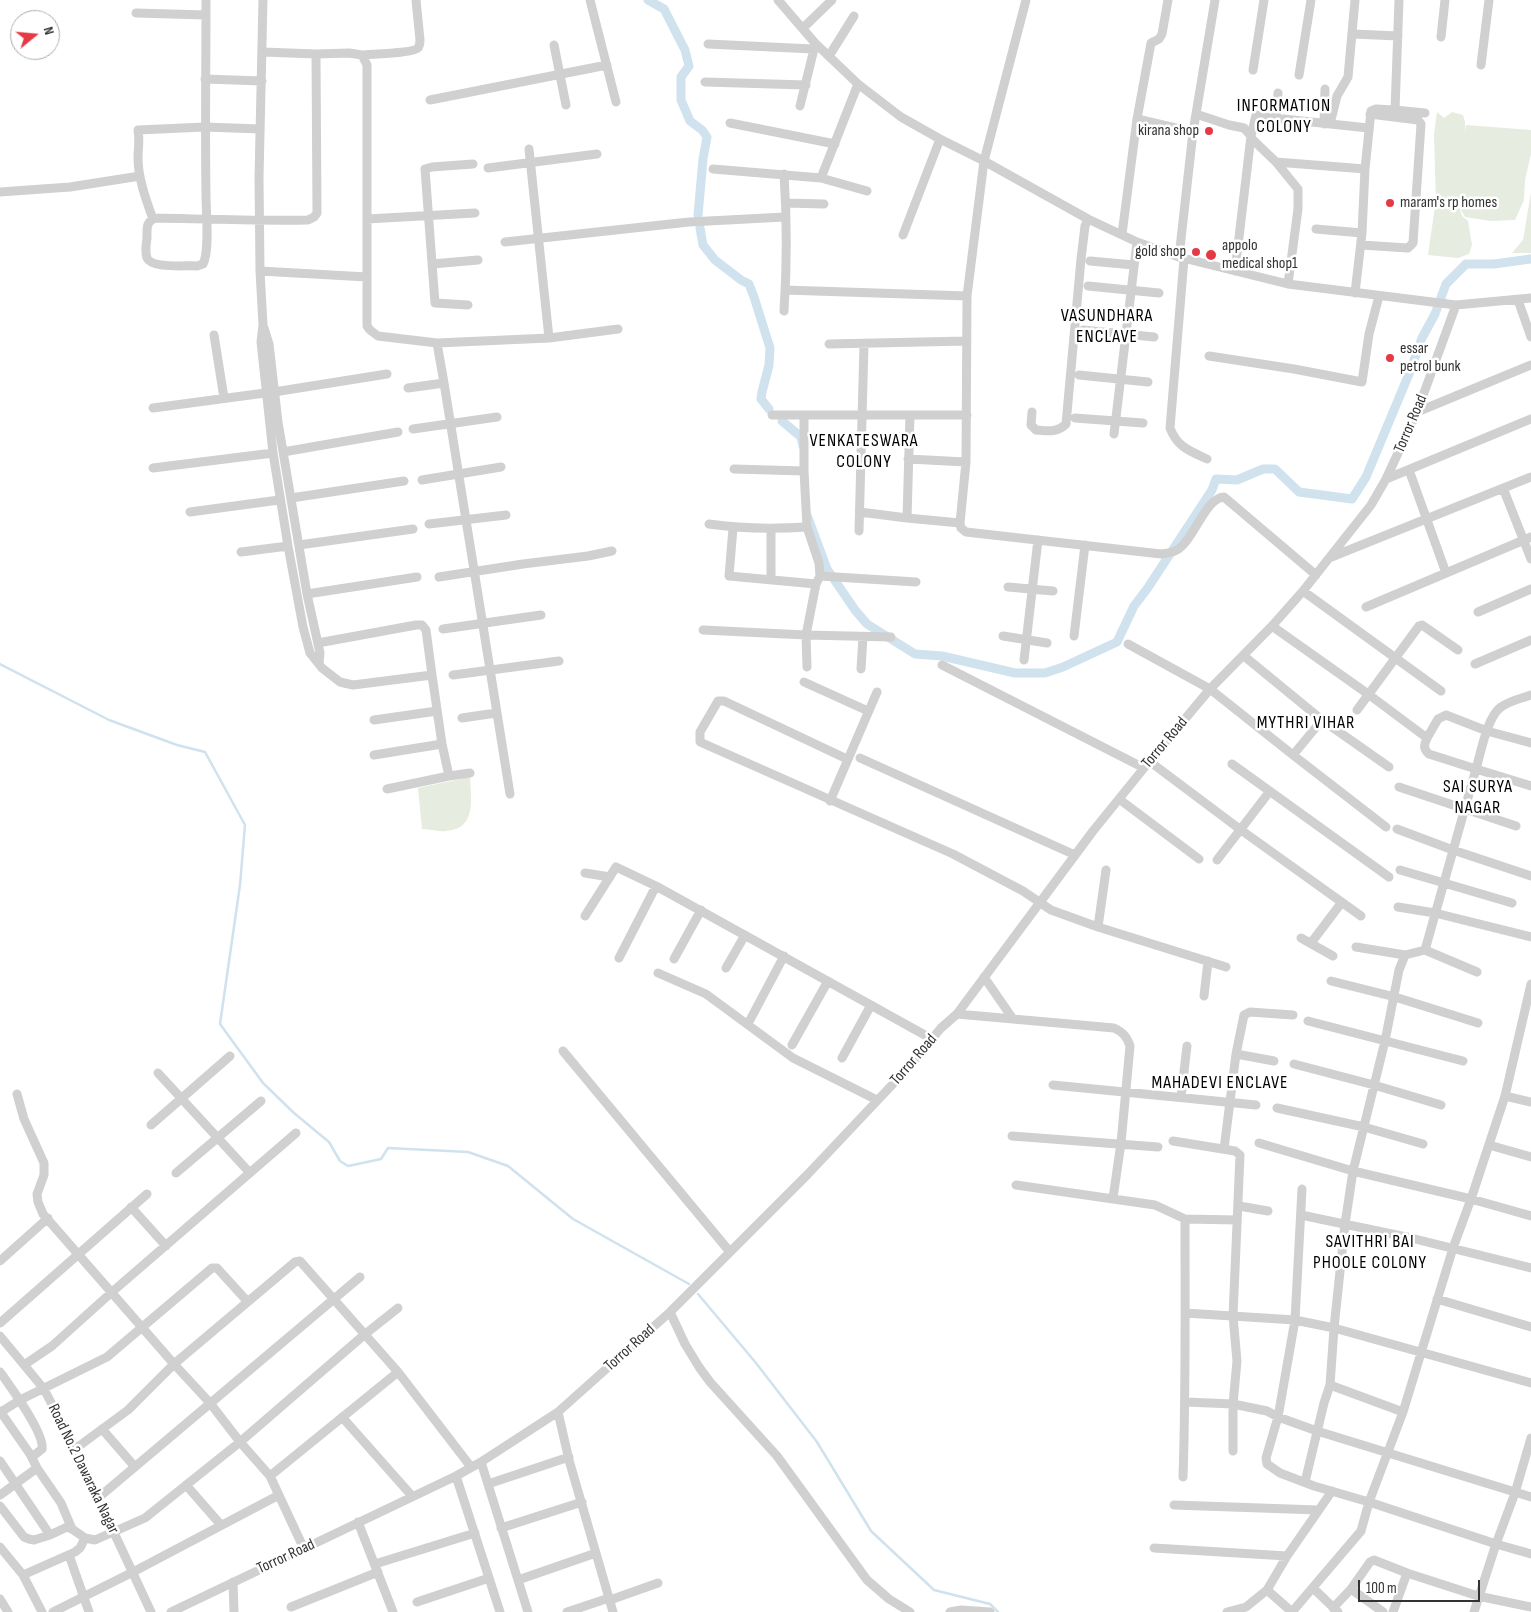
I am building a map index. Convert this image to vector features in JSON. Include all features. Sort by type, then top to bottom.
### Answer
[{"type":"street","points":[[206,0],[205,127],[206,219],[206,258],[203,264],[197,266],[155,265],[146,256],[147,226],[150,220],[156,218],[206,219],[260,221],[308,220],[314,217],[317,212],[316,54]]},
{"type":"street","points":[[263,0],[260,130],[260,271],[263,325],[269,344],[270,392],[274,422],[283,452],[307,594],[320,653],[319,664]]},
{"type":"street","points":[[262,52],[316,54],[349,52],[362,55],[417,49],[420,46],[420,40],[416,0]]},
{"type":"street","points":[[590,0],[616,102]]},
{"type":"street","points":[[778,0],[803,28],[814,46],[829,56],[858,84],[900,117],[1088,219],[1137,242],[1181,258],[1288,284],[1456,305],[1531,298]]},
{"type":"street","points":[[803,28],[832,0]]},
{"type":"street","points":[[1026,0],[984,161],[967,296],[966,462],[961,528],[966,532],[1162,554],[1171,553],[1179,549],[1185,542],[1214,500],[1224,497],[1316,575]]},
{"type":"street","points":[[1122,234],[1137,119],[1152,43],[1159,39],[1162,34],[1168,0]]},
{"type":"street","points":[[1207,460],[1181,446],[1172,435],[1170,428],[1181,258],[1193,132],[1215,0]]},
{"type":"street","points":[[1253,70],[1264,0]]},
{"type":"street","points":[[1299,75],[1311,0]]},
{"type":"street","points":[[1327,124],[1337,96],[1348,77],[1353,34],[1354,0]]},
{"type":"street","points":[[1395,110],[1399,0]]},
{"type":"street","points":[[1441,37],[1445,0]]},
{"type":"street","points":[[1481,65],[1489,0]]},
{"type":"street","points":[[136,13],[206,15]]},
{"type":"street","points":[[829,56],[854,16]]},
{"type":"street","points":[[1353,34],[1398,36]]},
{"type":"street","points":[[708,44],[814,46]]},
{"type":"street","points":[[554,45],[566,105]]},
{"type":"street","points":[[800,106],[814,46]]},
{"type":"street","points":[[362,55],[367,65],[367,277],[368,326],[370,330],[378,336],[437,343],[548,338],[618,329]]},
{"type":"street","points":[[430,100],[607,65]]},
{"type":"street","points":[[206,80],[262,81]]},
{"type":"street","points":[[705,82],[806,85]]},
{"type":"street","points":[[821,178],[858,84]]},
{"type":"street","points":[[1325,89],[1327,124]]},
{"type":"street","points":[[1276,118],[1278,93]]},
{"type":"street","points":[[1355,293],[1361,245],[1370,114],[1376,109],[1425,113]]},
{"type":"street","points":[[1196,114],[1244,128],[1298,189],[1298,209],[1288,284]]},
{"type":"street","points":[[1361,245],[1408,248],[1411,246],[1421,124],[1418,120],[1370,114]]},
{"type":"street","points":[[1235,271],[1251,137],[1256,115],[1368,128]]},
{"type":"street","points":[[1137,119],[1193,132]]},
{"type":"street","points":[[730,123],[835,144]]},
{"type":"street","points":[[153,219],[140,176],[138,130],[205,127],[260,130]]},
{"type":"street","points":[[903,235],[940,139]]},
{"type":"street","points":[[528,149],[539,238],[548,338]]},
{"type":"street","points":[[488,168],[597,154]]},
{"type":"street","points":[[1276,162],[1365,169]]},
{"type":"street","points":[[468,304],[435,303],[425,169],[473,164]]},
{"type":"street","points":[[713,169],[821,178],[867,191]]},
{"type":"street","points":[[784,174],[786,204],[786,290],[784,311]]},
{"type":"street","points":[[0,192],[70,187],[140,176]]},
{"type":"street","points":[[786,204],[824,204]]},
{"type":"street","points":[[368,219],[475,213]]},
{"type":"street","points":[[505,242],[697,221],[785,217]]},
{"type":"street","points":[[1032,412],[1031,425],[1036,430],[1060,430],[1066,424],[1081,259],[1085,226],[1088,219]]},
{"type":"street","points":[[1316,229],[1362,232]]},
{"type":"street","points":[[1114,434],[1137,242]]},
{"type":"street","points":[[432,264],[478,260]]},
{"type":"street","points":[[1090,261],[1134,265]]},
{"type":"street","points":[[260,271],[367,277]]},
{"type":"street","points":[[1088,286],[1159,293]]},
{"type":"street","points":[[786,290],[967,296]]},
{"type":"street","points":[[1209,356],[1362,382],[1379,296]]},
{"type":"street","points":[[1518,300],[1531,337]]},
{"type":"street","name":"Torror Road","points":[[171,1612],[456,1476],[558,1412],[670,1312],[808,1174],[908,1068],[941,1028],[957,1014],[1075,855],[1147,764],[1210,690],[1244,656],[1303,591],[1370,505],[1386,479],[1417,412],[1456,305]]},
{"type":"street","points":[[1083,330],[1154,337]]},
{"type":"street","points":[[214,335],[224,398]]},
{"type":"street","points":[[829,344],[967,341]]},
{"type":"street","points":[[437,343],[510,794]]},
{"type":"street","points":[[859,531],[864,344]]},
{"type":"street","points":[[1417,412],[1531,365]]},
{"type":"street","points":[[153,408],[387,374]]},
{"type":"street","points":[[1079,374],[1148,382]]},
{"type":"street","points":[[408,388],[444,383]]},
{"type":"street","points":[[772,415],[966,415]]},
{"type":"street","points":[[804,415],[807,527],[819,563],[818,580],[806,635],[807,667]]},
{"type":"street","points":[[907,518],[910,415]]},
{"type":"street","points":[[413,429],[497,417]]},
{"type":"street","points":[[1075,418],[1143,423]]},
{"type":"street","points":[[1386,479],[1531,419]]},
{"type":"street","points":[[274,422],[273,453],[279,500],[310,654],[340,682],[352,685],[432,675]]},
{"type":"street","points":[[283,452],[398,432]]},
{"type":"street","points":[[153,468],[273,453]]},
{"type":"street","points":[[908,459],[966,462]]},
{"type":"street","points":[[422,480],[501,467]]},
{"type":"street","points":[[734,468],[804,471]]},
{"type":"street","points":[[1409,470],[1446,573]]},
{"type":"street","points":[[1329,558],[1531,477]]},
{"type":"street","points":[[291,498],[404,481]]},
{"type":"street","points":[[1503,488],[1527,539],[1531,559]]},
{"type":"street","points":[[190,512],[279,500]]},
{"type":"street","points":[[860,512],[960,524]]},
{"type":"street","points":[[429,524],[506,515]]},
{"type":"street","points":[[284,525],[295,523]]},
{"type":"street","points":[[709,524],[733,528],[771,529],[807,527]]},
{"type":"street","points":[[733,528],[729,576],[771,580],[916,582]]},
{"type":"street","points":[[299,545],[413,529]]},
{"type":"street","points":[[771,529],[771,580]]},
{"type":"street","points":[[1366,607],[1527,539]]},
{"type":"street","points":[[1024,660],[1038,540]]},
{"type":"street","points":[[1074,636],[1085,545]]},
{"type":"street","points":[[242,552],[288,546]]},
{"type":"street","points":[[439,577],[612,552]]},
{"type":"street","points":[[307,594],[417,577]]},
{"type":"street","points":[[1008,587],[1053,591]]},
{"type":"street","points":[[1478,612],[1531,589]]},
{"type":"street","points":[[1303,591],[1441,691]]},
{"type":"street","points":[[443,628],[542,615]]},
{"type":"street","points":[[302,621],[313,618]]},
{"type":"street","points":[[318,643],[422,625],[426,630],[442,744],[449,776]]},
{"type":"street","points":[[1357,710],[1420,625],[1458,650]]},
{"type":"street","points":[[1272,626],[1427,738]]},
{"type":"street","points":[[703,630],[891,637]]},
{"type":"street","points":[[1003,636],[1048,643]]},
{"type":"street","points":[[861,669],[863,637]]},
{"type":"street","points":[[1476,664],[1531,640]]},
{"type":"street","points":[[1128,644],[1210,690],[1386,827]]},
{"type":"street","points":[[1244,656],[1322,720],[1390,767]]},
{"type":"street","points":[[452,675],[559,661]]},
{"type":"street","points":[[942,665],[1147,764],[1361,916]]},
{"type":"street","points":[[804,682],[868,712]]},
{"type":"street","points":[[830,801],[877,692]]},
{"type":"street","points":[[1425,950],[1487,731],[1496,712],[1503,706],[1531,695]]},
{"type":"street","points":[[847,759],[724,701],[718,701],[700,732],[700,742],[953,854],[1023,890],[1051,910],[1098,927],[1226,967]]},
{"type":"street","points":[[374,720],[437,711]]},
{"type":"street","points":[[462,718],[496,713]]},
{"type":"street","points":[[1531,743],[1487,731],[1446,715],[1438,719],[1424,746],[1430,754],[1531,786]]},
{"type":"street","points":[[1293,755],[1322,720]]},
{"type":"street","points":[[374,754],[442,744]]},
{"type":"street","points":[[860,758],[1075,855]]},
{"type":"street","points":[[1232,764],[1389,877]]},
{"type":"street","points":[[387,789],[470,773]]},
{"type":"street","points":[[1399,787],[1516,826]]},
{"type":"street","points":[[1217,860],[1270,791]]},
{"type":"street","points":[[1119,799],[1200,859]]},
{"type":"street","points":[[1397,829],[1531,876]]},
{"type":"street","points":[[585,916],[616,867],[701,910],[932,1039]]},
{"type":"street","points":[[1098,927],[1106,870]]},
{"type":"street","points":[[1400,870],[1512,903]]},
{"type":"street","points":[[585,873],[610,877]]},
{"type":"street","points":[[619,958],[656,886]]},
{"type":"street","points":[[1311,944],[1342,902]]},
{"type":"street","points":[[1398,907],[1435,912],[1531,937]]},
{"type":"street","points":[[674,959],[701,910]]},
{"type":"street","points":[[726,968],[745,935]]},
{"type":"street","points":[[1301,938],[1333,956]]},
{"type":"street","points":[[1356,947],[1405,955],[1425,950],[1477,972]]},
{"type":"street","points":[[1305,1482],[1330,1385],[1345,1224],[1353,1171],[1385,1041],[1399,970],[1405,955]]},
{"type":"street","points":[[750,1020],[784,956]]},
{"type":"street","points":[[1204,996],[1208,961]]},
{"type":"street","points":[[658,973],[706,994],[793,1058],[877,1100]]},
{"type":"street","points":[[984,978],[1013,1019]]},
{"type":"street","points":[[792,1045],[828,980]]},
{"type":"street","points":[[1331,981],[1395,997],[1478,1022]]},
{"type":"street","points":[[1267,1590],[1292,1612],[1361,1531],[1369,1502],[1403,1412],[1453,1248],[1505,1096],[1531,984]]},
{"type":"street","points":[[842,1058],[871,1005]]},
{"type":"street","points":[[1224,1149],[1236,1054],[1244,1015],[1247,1013],[1293,1015]]},
{"type":"street","points":[[957,1014],[1114,1028],[1128,1039],[1130,1046],[1113,1198]]},
{"type":"street","points":[[1308,1021],[1463,1061]]},
{"type":"street","points":[[1181,1098],[1187,1046]]},
{"type":"street","points":[[563,1051],[730,1252]]},
{"type":"street","points":[[1236,1054],[1274,1060]]},
{"type":"street","points":[[150,1125],[230,1056]]},
{"type":"street","points":[[1294,1064],[1441,1105]]},
{"type":"street","points":[[158,1072],[250,1173]]},
{"type":"street","points":[[1053,1085],[1256,1105]]},
{"type":"street","points":[[17,1094],[24,1119],[44,1163],[44,1175],[37,1194],[43,1214],[210,1403],[240,1442],[270,1476],[304,1549]]},
{"type":"street","points":[[1505,1096],[1531,1102]]},
{"type":"street","points":[[176,1173],[261,1101]]},
{"type":"street","points":[[1277,1108],[1364,1127],[1423,1144]]},
{"type":"street","points":[[24,1365],[52,1346],[296,1133]]},
{"type":"street","points":[[1012,1136],[1158,1147]]},
{"type":"street","points":[[1172,1141],[1235,1151],[1240,1155],[1233,1316],[1237,1361],[1233,1404],[1233,1451]]},
{"type":"street","points":[[1259,1142],[1353,1171],[1471,1199],[1531,1216]]},
{"type":"street","points":[[1489,1145],[1531,1157]]},
{"type":"street","points":[[1016,1186],[1155,1204],[1185,1219],[1238,1220]]},
{"type":"street","points":[[1302,1189],[1295,1320],[1278,1417],[1267,1453],[1267,1464],[1280,1473],[1314,1486],[1531,1554]]},
{"type":"street","points":[[0,1323],[147,1194]]},
{"type":"street","points":[[1239,1206],[1268,1211]]},
{"type":"street","points":[[131,1207],[166,1246]]},
{"type":"street","points":[[1301,1216],[1453,1248],[1531,1268]]},
{"type":"street","points":[[0,1261],[48,1218]]},
{"type":"street","points":[[1183,1477],[1186,1402],[1184,1354],[1185,1219]]},
{"type":"street","points":[[75,1449],[128,1410],[174,1364],[297,1261],[302,1262],[333,1300],[398,1372],[471,1467]]},
{"type":"street","points":[[72,1529],[61,1503],[0,1411],[107,1357],[212,1268],[218,1268],[224,1273],[247,1301]]},
{"type":"street","points":[[98,1498],[360,1277]]},
{"type":"street","points":[[1437,1299],[1531,1327]]},
{"type":"street","points":[[0,1506],[24,1537],[34,1540],[67,1527],[85,1538],[94,1540],[145,1518],[240,1442],[398,1308]]},
{"type":"street","points":[[670,1312],[698,1367],[777,1456],[866,1580],[889,1599],[910,1612]]},
{"type":"street","points":[[1185,1313],[1295,1320],[1334,1328],[1531,1383]]},
{"type":"street","name":"Road No.2 Dawaraka Nagar","points":[[0,1336],[44,1389],[75,1449],[151,1612]]},
{"type":"street","points":[[0,1372],[20,1400],[42,1441],[42,1449],[32,1457]]},
{"type":"street","points":[[270,1476],[398,1372]]},
{"type":"street","points":[[1330,1385],[1403,1412]]},
{"type":"street","points":[[1186,1402],[1233,1404],[1267,1411],[1317,1431],[1531,1497]]},
{"type":"street","points":[[558,1412],[613,1612]]},
{"type":"street","points":[[342,1417],[412,1496]]},
{"type":"street","points":[[102,1429],[135,1467]]},
{"type":"street","points":[[1474,1612],[1515,1492],[1531,1438]]},
{"type":"street","points":[[488,1484],[569,1457]]},
{"type":"street","points":[[0,1461],[50,1535]]},
{"type":"street","points":[[481,1462],[528,1612]]},
{"type":"street","points":[[0,1495],[37,1468]]},
{"type":"street","points":[[456,1476],[500,1612]]},
{"type":"street","points":[[186,1485],[221,1525]]},
{"type":"street","points":[[1227,1612],[1248,1610],[1267,1590],[1287,1556],[1332,1491]]},
{"type":"street","points":[[53,1612],[279,1495]]},
{"type":"street","points":[[502,1528],[582,1502]]},
{"type":"street","points":[[1174,1505],[1318,1510]]},
{"type":"street","points":[[358,1522],[391,1611]]},
{"type":"street","points":[[291,1607],[376,1568],[475,1534]]},
{"type":"street","points":[[23,1575],[69,1555],[80,1548],[85,1538]]},
{"type":"street","points":[[0,1547],[23,1575],[42,1612]]},
{"type":"street","points":[[1154,1548],[1287,1556]]},
{"type":"street","points":[[518,1580],[596,1552]]},
{"type":"street","points":[[69,1555],[88,1612]]},
{"type":"street","points":[[1313,1588],[1336,1610],[1370,1562],[1374,1560],[1478,1596],[1531,1607]]},
{"type":"street","points":[[1393,1612],[1407,1573]]},
{"type":"street","points":[[417,1602],[489,1578]]},
{"type":"street","points":[[233,1582],[234,1612]]},
{"type":"street","points":[[567,1612],[658,1583]]},
{"type":"street","points":[[1351,1589],[1384,1612]]},
{"type":"street","points":[[950,1612],[961,1610],[990,1612]]},
{"type":"shaded area","points":[[1437,112],[1444,118],[1452,112],[1463,115],[1465,133],[1466,125],[1531,130],[1531,154],[1525,180],[1524,200],[1515,220],[1491,221],[1465,217],[1459,206],[1462,216],[1468,221],[1472,245],[1469,254],[1458,258],[1428,255],[1435,206],[1449,205],[1454,201],[1443,204],[1436,203],[1434,134]]},
{"type":"shaded area","points":[[1531,192],[1531,253],[1512,253],[1523,240]]},
{"type":"shaded area","points":[[470,777],[470,812],[463,825],[446,831],[422,829],[418,788]]},
{"type":"waterway","points":[[648,0],[664,9],[685,50],[689,66],[681,77],[681,100],[690,121],[702,130],[707,137],[698,215]]},
{"type":"waterway","points":[[700,228],[703,245],[715,260],[749,284],[754,297],[770,348],[769,365],[761,399],[769,409]]},
{"type":"waterway","points":[[807,515],[827,569],[855,610],[867,624],[915,654],[942,656],[1015,673],[1045,673],[1063,667],[1117,642],[1134,606],[1212,490],[1216,479],[1237,480],[1263,469],[1275,469],[1299,492],[1352,499],[1366,477],[1446,284],[1466,264],[1494,264],[1531,259]]},
{"type":"waterway","points":[[782,421],[801,437],[803,446]]},
{"type":"waterway","points":[[0,664],[109,720],[177,745],[205,752],[245,825],[240,885],[220,1024],[263,1083],[294,1113],[329,1142],[340,1161],[348,1166],[381,1159],[388,1148],[468,1152],[508,1166],[573,1219],[689,1284]]},
{"type":"waterway","points":[[698,1294],[756,1363],[817,1442],[871,1531],[934,1590],[990,1604],[998,1612]]},
{"type":"place","name":"kirana shop","points":[[1209,131]]},
{"type":"place","name":"maram's rp homes","points":[[1390,203]]},
{"type":"place","name":"gold shop","points":[[1196,252]]},
{"type":"place","name":"appolo medical shop1","points":[[1211,255]]},
{"type":"place","name":"essar petrol bunk","points":[[1390,358]]},
{"type":"district","name":"INFORMATION COLONY","points":[[1284,116]]},
{"type":"district","name":"VASUNDHARA ENCLAVE","points":[[1107,326]]},
{"type":"district","name":"VENKATESWARA COLONY","points":[[864,451]]},
{"type":"district","name":"MYTHRI VIHAR","points":[[1306,723]]},
{"type":"district","name":"SAI SURYA NAGAR","points":[[1478,798]]},
{"type":"district","name":"MAHADEVI ENCLAVE","points":[[1220,1083]]},
{"type":"district","name":"SAVITHRI BAI PHOOLE COLONY","points":[[1370,1252]]}]
